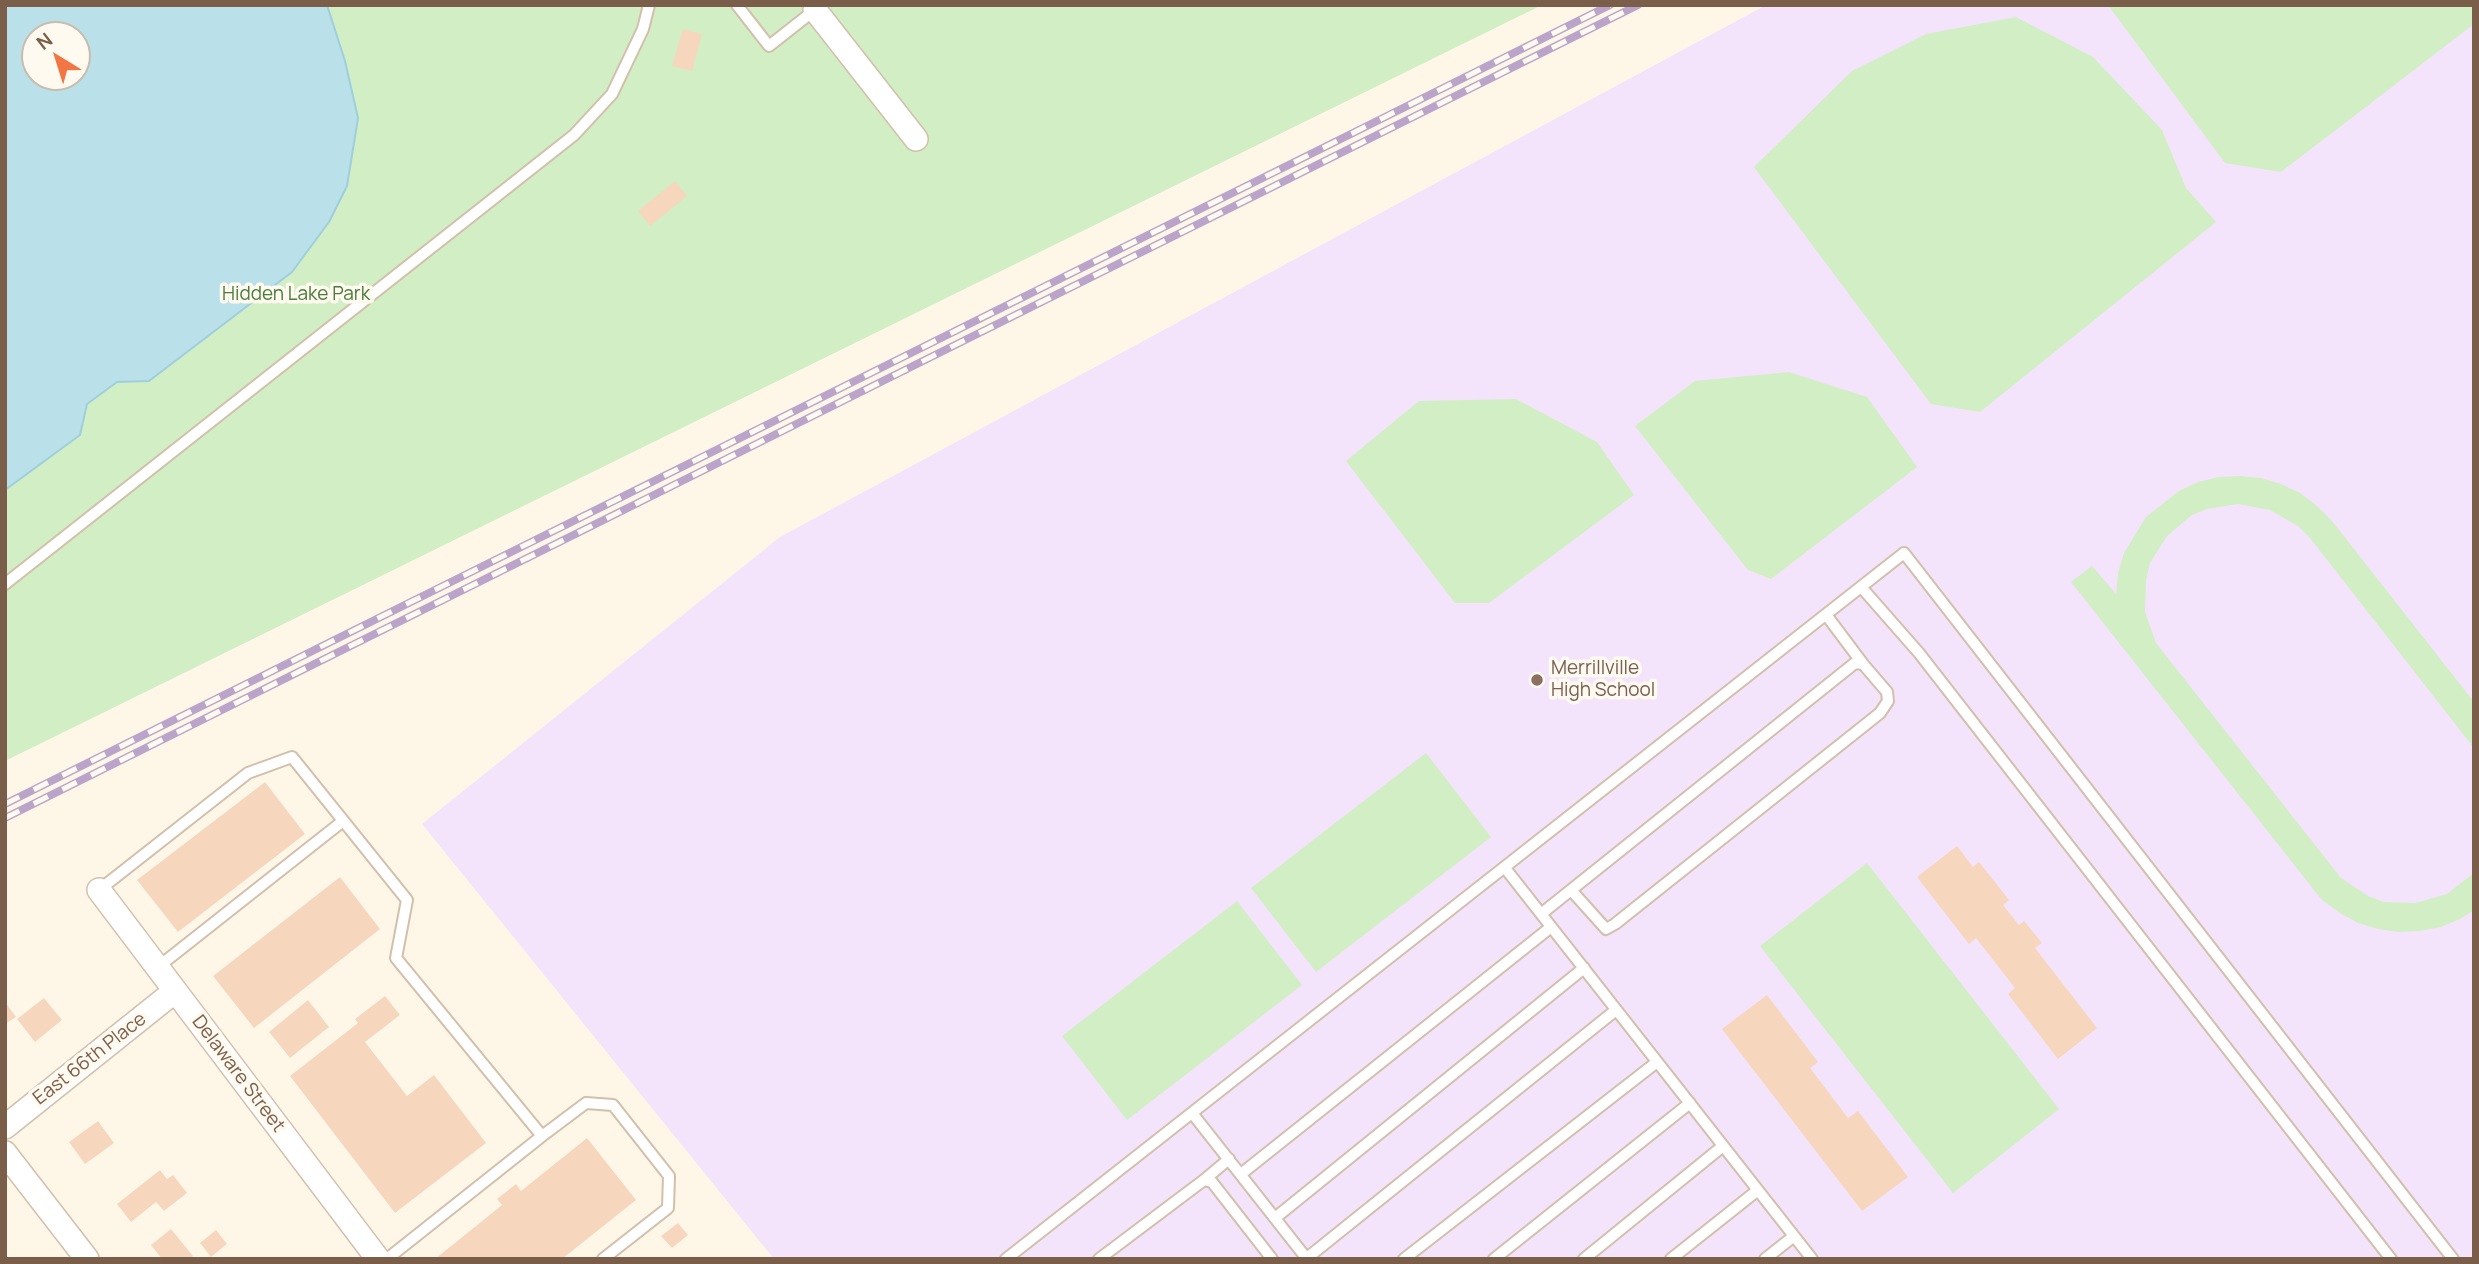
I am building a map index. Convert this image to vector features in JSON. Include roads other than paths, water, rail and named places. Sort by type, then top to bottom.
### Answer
[{"type":"street","points":[[818,8],[916,139]]},
{"type":"street","name":"Delaware Street","points":[[99,890],[378,1259]]},
{"type":"street","name":"East 66th Place","points":[[5,1127],[175,991]]},
{"type":"street","points":[[5,1153],[87,1259]]},
{"type":"lane","points":[[5,584],[575,135],[612,94],[643,29],[649,5]]},
{"type":"lane","points":[[737,5],[769,46],[818,8]]},
{"type":"lane","points":[[1006,1259],[1904,553],[2454,1259]]},
{"type":"lane","points":[[1862,588],[1919,653],[2391,1259]]},
{"type":"lane","points":[[1571,890],[1606,929],[1615,925],[1881,713],[1888,701],[1886,692],[1827,616]]},
{"type":"lane","points":[[1541,915],[1854,663],[1863,664]]},
{"type":"lane","points":[[99,890],[248,773],[292,757],[407,900],[396,958],[542,1136]]},
{"type":"lane","points":[[158,967],[343,821]]},
{"type":"lane","points":[[1505,868],[1812,1259]]},
{"type":"lane","points":[[1241,1174],[1551,927]]},
{"type":"lane","points":[[1275,1218],[1584,968]]},
{"type":"lane","points":[[1192,1113],[1307,1258],[1616,1010]]},
{"type":"lane","points":[[1404,1259],[1657,1062]]},
{"type":"lane","points":[[387,1259],[586,1103],[614,1105],[669,1176],[668,1208],[603,1259]]},
{"type":"lane","points":[[1494,1259],[1690,1103]]},
{"type":"lane","points":[[1584,1259],[1723,1146]]},
{"type":"lane","points":[[1099,1259],[1229,1159]]},
{"type":"lane","points":[[1204,1180],[1212,1182],[1272,1259]]},
{"type":"lane","points":[[1671,1259],[1758,1190]]},
{"type":"lane","points":[[1765,1259],[1794,1236]]},
{"type":"water","points":[[5,5],[327,5],[345,61],[358,118],[347,186],[329,222],[292,272],[149,381],[117,382],[87,404],[80,435],[5,490]]},
{"type":"railway","points":[[5,804],[1610,5]]},
{"type":"railway","points":[[5,818],[1638,5]]},
{"type":"place","name":"Merrillville High School","points":[[1537,680]]},
{"type":"park label","name":"Hidden Lake Park","points":[[296,295]]}]
